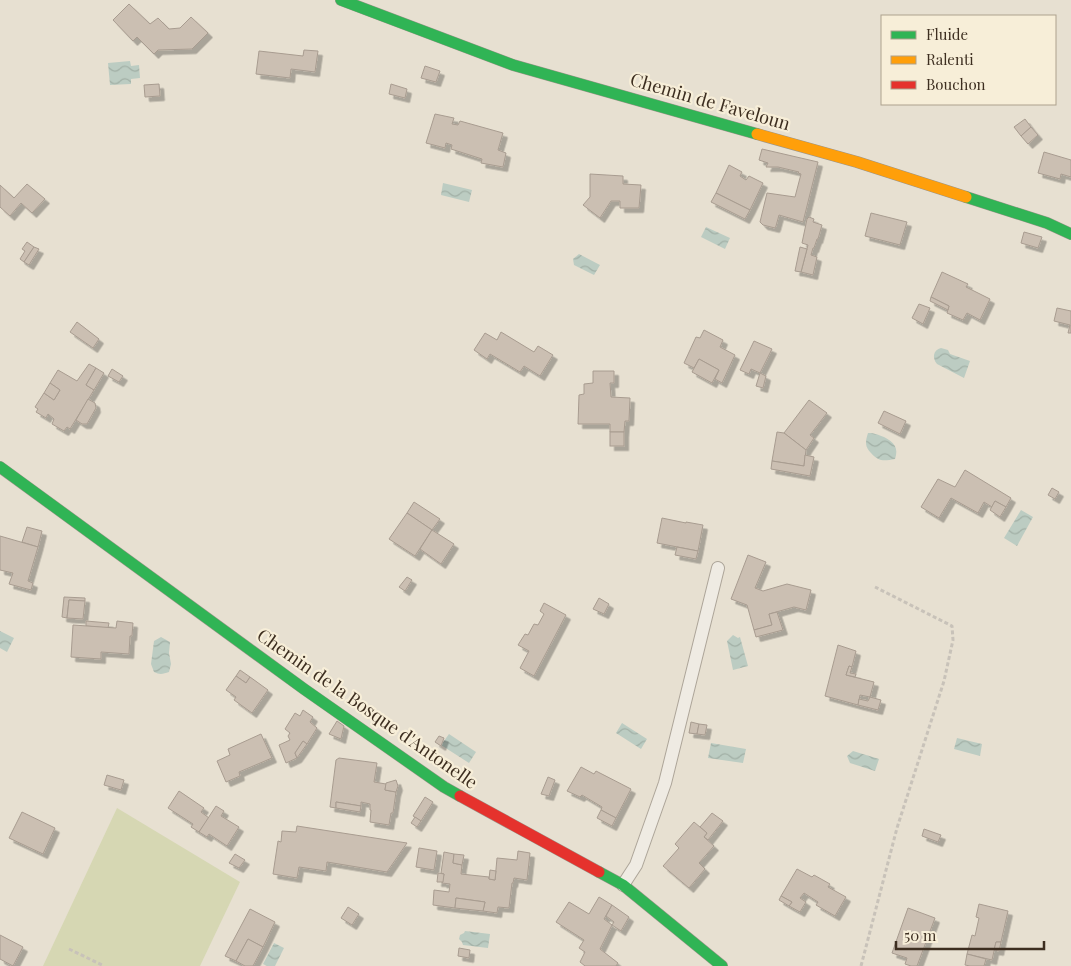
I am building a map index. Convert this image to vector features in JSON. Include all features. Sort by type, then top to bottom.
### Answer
[{"type":"street","name":"Chemin de Faveloun","points":[[341,0],[513,65],[857,162],[1046,223],[1071,234]]},
{"type":"street","name":"Chemin de la Bosque d'Antonelle","points":[[0,467],[304,689],[444,787],[623,885],[722,966]]},
{"type":"lane","points":[[623,885],[636,865],[665,783],[718,568]]},
{"type":"path","points":[[861,966],[897,828],[944,681],[953,640],[952,626],[875,587]]},
{"type":"path","points":[[69,949],[104,966]]},
{"type":"green space","points":[[117,808],[240,882],[200,966],[43,966]]},
{"type":"water","points":[[130,61],[131,66],[139,65],[140,78],[131,79],[131,84],[110,85],[108,63]]},
{"type":"water","points":[[443,183],[472,190],[469,202],[441,195]]},
{"type":"water","points":[[706,227],[730,238],[725,249],[701,237]]},
{"type":"water","points":[[579,254],[600,265],[594,275],[574,265],[573,259]]},
{"type":"water","points":[[941,348],[948,350],[950,354],[970,361],[964,378],[937,364],[934,354],[936,350]]},
{"type":"water","points":[[868,433],[891,441],[896,449],[895,459],[882,460],[874,456],[867,446]]},
{"type":"water","points":[[1021,510],[1033,517],[1017,546],[1004,538]]},
{"type":"water","points":[[0,631],[14,638],[7,652],[0,648]]},
{"type":"water","points":[[733,635],[738,638],[740,637],[748,666],[733,670],[727,641]]},
{"type":"water","points":[[161,637],[170,642],[171,664],[169,672],[158,674],[154,672],[151,664],[154,641]]},
{"type":"water","points":[[622,723],[647,739],[641,749],[616,733]]},
{"type":"water","points":[[449,734],[476,752],[469,763],[441,745]]},
{"type":"water","points":[[957,738],[982,744],[980,756],[954,749]]},
{"type":"water","points":[[711,743],[746,749],[743,763],[708,758]]},
{"type":"water","points":[[853,751],[879,759],[875,771],[850,763],[847,756]]},
{"type":"water","points":[[465,931],[490,934],[488,948],[463,945],[459,939],[460,935]]},
{"type":"water","points":[[274,943],[284,948],[275,966],[267,966],[263,964]]},
{"type":"building","points":[[129,4],[150,24],[158,18],[169,29],[180,28],[191,17],[208,33],[192,49],[158,50],[154,54],[137,37],[133,41],[113,20]]},
{"type":"building","points":[[304,50],[318,51],[315,72],[291,69],[290,78],[256,74],[259,51],[303,56]]},
{"type":"building","points":[[425,66],[440,71],[436,82],[421,78]]},
{"type":"building","points":[[159,84],[160,96],[145,97],[144,85]]},
{"type":"building","points":[[391,84],[407,89],[405,98],[389,94]]},
{"type":"building","points":[[435,114],[454,118],[452,124],[458,125],[460,121],[503,133],[498,150],[506,153],[503,167],[481,163],[482,159],[451,149],[452,145],[446,143],[445,148],[426,143]]},
{"type":"building","points":[[1025,119],[1031,127],[1021,136],[1014,127]]},
{"type":"building","points":[[1031,127],[1038,135],[1028,144],[1021,136]]},
{"type":"building","points":[[762,149],[818,162],[803,222],[779,215],[775,228],[763,225],[760,222],[767,193],[795,197],[801,174],[778,167],[766,167],[768,163],[759,160]]},
{"type":"building","points":[[1044,152],[1071,160],[1071,177],[1061,174],[1060,179],[1038,173]]},
{"type":"building","points":[[729,165],[742,172],[740,176],[746,180],[749,176],[763,183],[750,210],[716,193]]},
{"type":"building","points":[[590,174],[623,176],[623,184],[641,185],[639,208],[620,208],[620,201],[611,201],[600,218],[583,205],[590,197]]},
{"type":"building","points":[[27,184],[45,199],[32,213],[21,203],[10,216],[0,207],[0,185],[14,198]]},
{"type":"building","points":[[716,193],[750,210],[745,219],[711,202]]},
{"type":"building","points":[[871,213],[907,222],[900,245],[865,236]]},
{"type":"building","points":[[809,217],[814,219],[813,222],[822,225],[811,255],[817,257],[813,275],[801,272],[808,245],[802,243]]},
{"type":"building","points":[[1024,232],[1042,237],[1038,248],[1021,243]]},
{"type":"building","points":[[27,242],[34,247],[24,262],[20,259],[25,251],[22,249]]},
{"type":"building","points":[[34,247],[39,249],[29,265],[24,262]]},
{"type":"building","points":[[800,247],[807,249],[801,272],[795,271]]},
{"type":"building","points":[[942,272],[968,284],[966,287],[990,299],[980,320],[967,313],[963,320],[947,313],[949,306],[931,297]]},
{"type":"building","points":[[931,297],[949,306],[948,310],[930,301]]},
{"type":"building","points":[[919,304],[930,308],[923,324],[912,318]]},
{"type":"building","points":[[1057,308],[1071,311],[1071,333],[1068,333],[1070,325],[1054,321]]},
{"type":"building","points":[[77,322],[99,339],[93,348],[70,332]]},
{"type":"building","points":[[704,330],[723,340],[720,347],[735,355],[722,383],[715,379],[719,370],[699,359],[694,368],[684,363],[696,337],[700,338]]},
{"type":"building","points":[[501,332],[534,352],[538,346],[553,355],[540,376],[524,366],[520,372],[490,354],[487,359],[474,350],[485,333],[497,340]]},
{"type":"building","points":[[754,341],[772,349],[760,373],[751,369],[749,374],[740,370]]},
{"type":"building","points":[[699,359],[719,370],[712,383],[692,372]]},
{"type":"building","points":[[89,364],[96,368],[86,385],[94,390],[70,429],[67,427],[64,431],[52,424],[54,419],[48,414],[46,418],[36,412],[38,409],[35,407],[44,393],[54,400],[60,390],[50,383],[58,370],[77,381]]},
{"type":"building","points":[[96,368],[104,373],[94,390],[86,385]]},
{"type":"building","points":[[112,369],[123,376],[119,382],[108,376]]},
{"type":"building","points":[[593,371],[614,371],[614,383],[610,383],[611,397],[630,398],[629,421],[625,421],[624,432],[610,432],[610,424],[578,424],[579,395],[584,394],[584,384],[593,383]]},
{"type":"building","points":[[760,373],[766,376],[763,388],[756,386]]},
{"type":"building","points":[[50,383],[60,390],[54,400],[44,393]]},
{"type":"building","points":[[88,399],[95,403],[96,408],[87,424],[82,424],[76,420]]},
{"type":"building","points":[[809,400],[827,413],[810,435],[814,438],[806,450],[784,433]]},
{"type":"building","points":[[884,411],[906,421],[900,434],[878,423]]},
{"type":"building","points":[[610,432],[624,432],[624,446],[610,446]]},
{"type":"building","points":[[777,432],[784,433],[806,450],[804,466],[772,461]]},
{"type":"building","points":[[805,455],[814,457],[810,476],[771,469],[772,461],[804,466]]},
{"type":"building","points":[[965,470],[1011,498],[1006,507],[995,501],[992,507],[984,502],[978,513],[951,498],[939,518],[921,507],[938,479],[955,487]]},
{"type":"building","points":[[1052,488],[1059,492],[1055,499],[1048,495]]},
{"type":"building","points":[[995,501],[1006,507],[1000,517],[990,510]]},
{"type":"building","points":[[414,502],[440,519],[432,530],[407,513]]},
{"type":"building","points":[[407,513],[432,530],[415,556],[389,539]]},
{"type":"building","points":[[662,518],[703,525],[698,551],[657,543]]},
{"type":"building","points":[[27,527],[42,531],[38,547],[22,542]]},
{"type":"building","points":[[432,530],[454,544],[441,564],[420,549]]},
{"type":"building","points":[[0,536],[38,547],[28,581],[33,583],[31,590],[9,584],[13,573],[0,570]]},
{"type":"building","points":[[677,547],[698,551],[696,559],[675,555]]},
{"type":"building","points":[[748,555],[766,562],[755,588],[763,591],[787,584],[811,590],[806,610],[794,607],[769,614],[772,625],[754,630],[747,605],[731,599]]},
{"type":"building","points":[[407,577],[412,580],[405,591],[399,587]]},
{"type":"building","points":[[64,597],[85,598],[85,601],[69,600],[67,618],[62,617]]},
{"type":"building","points":[[599,598],[609,604],[604,614],[593,609]]},
{"type":"building","points":[[69,600],[85,601],[83,619],[67,618]]},
{"type":"building","points":[[544,603],[566,615],[534,676],[520,668],[529,651],[518,645],[525,634],[528,635],[534,624],[538,625],[544,614],[540,611]]},
{"type":"building","points":[[777,612],[783,630],[756,637],[754,630],[772,625],[769,614]]},
{"type":"building","points":[[86,621],[109,623],[108,628],[86,626]]},
{"type":"building","points":[[117,621],[133,623],[129,654],[101,652],[101,659],[71,657],[73,625],[116,628]]},
{"type":"building","points":[[838,645],[856,651],[852,667],[849,666],[846,675],[874,682],[870,697],[860,695],[858,705],[825,696]]},
{"type":"building","points":[[849,666],[852,667],[850,673],[856,674],[855,677],[846,675]]},
{"type":"building","points":[[240,670],[250,677],[246,683],[236,676]]},
{"type":"building","points":[[236,676],[246,683],[250,677],[268,690],[252,713],[234,700],[236,697],[226,690]]},
{"type":"building","points":[[870,697],[881,700],[878,710],[858,705],[859,699],[868,701]]},
{"type":"building","points":[[303,710],[313,717],[310,722],[317,728],[307,744],[303,741],[295,753],[297,758],[286,763],[279,745],[290,740],[288,736],[290,733],[285,729],[295,713],[300,716]]},
{"type":"building","points":[[337,721],[344,726],[341,739],[329,734]]},
{"type":"building","points":[[691,722],[699,724],[697,734],[689,733]]},
{"type":"building","points":[[699,724],[707,725],[705,735],[697,734]]},
{"type":"building","points":[[261,734],[272,758],[239,772],[240,776],[226,782],[217,761],[230,755],[228,749]]},
{"type":"building","points":[[439,736],[444,738],[441,746],[435,742]]},
{"type":"building","points":[[303,741],[307,744],[297,758],[295,753]]},
{"type":"building","points":[[339,758],[377,763],[374,782],[386,784],[385,790],[396,792],[389,825],[370,822],[370,804],[361,802],[361,806],[336,802],[336,808],[330,807],[336,760]]},
{"type":"building","points":[[581,767],[594,774],[596,771],[631,789],[616,818],[601,810],[602,807],[582,795],[580,797],[567,791]]},
{"type":"building","points":[[107,775],[124,780],[121,790],[104,785]]},
{"type":"building","points":[[548,777],[555,780],[549,796],[541,794]]},
{"type":"building","points":[[396,780],[398,786],[396,792],[385,790],[386,783]]},
{"type":"building","points":[[179,791],[204,808],[201,812],[209,818],[199,832],[191,827],[193,824],[168,808]]},
{"type":"building","points":[[425,797],[433,802],[421,821],[413,816]]},
{"type":"building","points":[[336,802],[361,806],[360,812],[336,808]]},
{"type":"building","points":[[216,806],[224,811],[221,816],[239,827],[227,846],[209,834],[207,837],[199,832]]},
{"type":"building","points":[[601,810],[616,818],[612,826],[597,818]]},
{"type":"building","points":[[22,812],[55,828],[43,854],[9,838]]},
{"type":"building","points":[[712,813],[723,821],[708,840],[704,837],[707,833],[700,827]]},
{"type":"building","points":[[415,817],[421,821],[417,827],[411,823]]},
{"type":"building","points":[[694,822],[707,833],[704,837],[714,846],[699,863],[705,869],[689,888],[663,866],[679,848],[675,844]]},
{"type":"building","points":[[297,826],[407,843],[387,872],[327,862],[326,871],[299,867],[297,878],[273,874],[278,841],[281,842],[282,831],[296,832]]},
{"type":"building","points":[[924,829],[941,835],[938,842],[922,836]]},
{"type":"building","points":[[419,848],[437,851],[434,870],[416,867]]},
{"type":"building","points":[[518,851],[530,853],[527,880],[514,878],[509,908],[498,907],[497,913],[483,911],[485,902],[456,898],[455,908],[433,905],[434,890],[449,892],[450,884],[442,883],[444,874],[441,873],[444,852],[454,854],[453,863],[462,865],[461,874],[489,877],[489,879],[495,880],[497,858],[517,860]]},
{"type":"building","points":[[235,854],[245,860],[239,868],[229,863]]},
{"type":"building","points":[[454,854],[464,855],[462,865],[453,863]]},
{"type":"building","points":[[797,869],[812,877],[814,875],[830,884],[828,887],[846,897],[835,916],[816,905],[818,902],[804,893],[800,898],[806,902],[800,912],[789,906],[792,902],[781,896]]},
{"type":"building","points":[[490,870],[496,871],[495,880],[489,879]]},
{"type":"building","points":[[438,873],[444,874],[443,882],[437,882]]},
{"type":"building","points":[[781,896],[792,902],[789,906],[779,900]]},
{"type":"building","points":[[599,897],[612,905],[604,919],[612,925],[600,949],[618,963],[616,966],[585,966],[580,962],[585,952],[579,948],[584,940],[556,922],[569,902],[589,914]]},
{"type":"building","points":[[456,898],[485,902],[483,911],[455,908]]},
{"type":"building","points":[[979,904],[1008,911],[1001,942],[996,942],[992,960],[967,954],[972,935],[975,936],[979,918],[976,917]]},
{"type":"building","points":[[612,905],[629,917],[621,931],[612,925],[614,922],[606,916]]},
{"type":"building","points":[[348,907],[359,914],[352,925],[341,918]]},
{"type":"building","points":[[908,908],[935,918],[917,966],[905,964],[907,958],[892,953]]},
{"type":"building","points":[[250,909],[275,922],[263,947],[248,939],[236,961],[225,956]]},
{"type":"building","points":[[0,935],[23,947],[13,966],[0,959]]},
{"type":"building","points":[[248,939],[263,947],[253,966],[245,966],[236,961]]},
{"type":"building","points":[[996,942],[1001,942],[999,951],[994,950]]},
{"type":"building","points":[[459,948],[470,950],[469,958],[458,956]]},
{"type":"building","points":[[967,954],[986,959],[984,966],[965,965]]},
{"type":"traffic: fast","points":[[341,0],[513,65],[757,134]]},
{"type":"traffic: fast","points":[[966,197],[1047,223],[1071,234]]},
{"type":"traffic: fast","points":[[0,467],[304,689],[444,787],[460,796]]},
{"type":"traffic: fast","points":[[599,872],[623,885],[722,966]]},
{"type":"traffic: slow","points":[[757,134],[857,162],[966,197]]},
{"type":"traffic: jam","points":[[460,796],[599,872]]}]
